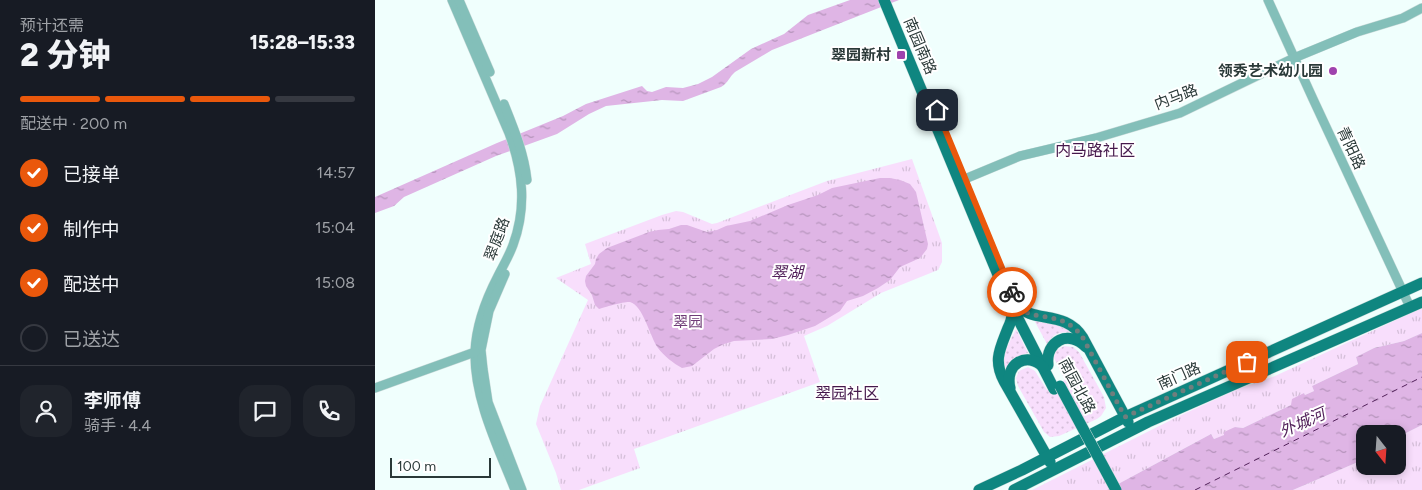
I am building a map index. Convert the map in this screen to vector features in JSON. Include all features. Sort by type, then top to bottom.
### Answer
[{"type":"main road","name":"南园南路","points":[[890,4],[1013,302]]},
{"type":"main road","name":"南门路","points":[[979,490],[1125,417],[1422,283]]},
{"type":"main road","points":[[1013,302],[1021,310],[1059,319],[1074,326],[1132,430]]},
{"type":"main road","points":[[1013,302],[1012,318],[999,353],[998,363],[1001,374],[1055,470]]},
{"type":"main road","name":"南园北路","points":[[1013,302],[1108,490]]},
{"type":"main road","name":"南门路","points":[[1014,490],[1132,430],[1422,302]]},
{"type":"main road","points":[[1011,392],[1009,375],[1015,364],[1028,361],[1046,366],[1049,350],[1062,339],[1071,338],[1077,340],[1090,352]]},
{"type":"main road","name":"南园北路","points":[[1057,387],[1116,490]]},
{"type":"street","name":"翠庭路","points":[[452,0],[512,132]]},
{"type":"street","name":"翠庭路","points":[[459,0],[519,151],[525,161],[527,214],[517,249],[489,311],[481,350],[488,402],[522,490]]},
{"type":"street","name":"青阳路","points":[[1268,0],[1410,307]]},
{"type":"street","name":"内马路","points":[[962,180],[1019,156],[1096,138],[1180,113],[1294,58],[1357,32],[1403,18],[1422,8]]},
{"type":"street","name":"翠庭路","points":[[515,490],[483,408],[479,393],[475,352],[481,313],[513,245],[521,215],[519,151]]},
{"type":"street","points":[[375,388],[475,352]]},
{"type":"green space","name":"翠园","points":[[912,159],[942,243],[942,262],[938,270],[881,293],[827,326],[804,336],[820,382],[634,449],[640,468],[579,490],[561,490],[536,424],[540,406],[588,300],[556,278],[591,264],[585,244],[676,211],[712,224],[717,223],[827,181]]},
{"type":"green space","points":[[1422,308],[1422,333],[1404,341],[1374,348],[1356,357],[1358,364],[1312,386],[1314,391],[1305,395],[1304,393],[1291,405],[1243,428],[1235,427],[1225,435],[1214,439],[1211,434],[1107,490],[1032,490],[1175,418],[1238,389],[1275,376]]},
{"type":"green space","points":[[1034,320],[1060,325],[1073,333],[1058,334],[1052,337],[1047,344]]},
{"type":"green space","points":[[1016,329],[1028,353],[1013,359],[1006,367],[1004,366],[1004,361],[1006,351]]},
{"type":"green space","points":[[1064,346],[1073,347],[1079,352],[1104,397],[1106,408],[1097,419],[1059,436],[1050,437],[1044,432],[1018,386],[1016,378],[1019,371],[1028,367],[1035,371],[1047,390],[1065,380],[1054,358],[1056,351]]},
{"type":"green space","points":[[1422,425],[1422,490],[1293,490],[1356,463],[1356,475],[1406,475],[1406,433]]},
{"type":"water","points":[[850,0],[899,0],[772,50],[735,72],[721,87],[683,101],[662,100],[606,106],[557,134],[496,156],[404,197],[394,206],[375,213],[375,197],[563,116],[586,104],[642,86],[647,91],[652,92],[666,87],[683,88],[698,84],[712,77],[751,49],[784,34],[808,15]]},
{"type":"water","name":"翠湖","points":[[880,178],[900,180],[910,184],[916,192],[928,244],[927,249],[920,258],[900,267],[890,280],[863,296],[847,301],[840,311],[815,326],[772,339],[734,341],[724,344],[714,349],[692,366],[682,368],[658,348],[635,304],[624,302],[599,309],[595,305],[592,295],[586,286],[586,276],[595,264],[599,254],[607,248],[649,232],[681,225],[687,225],[707,232],[717,230],[750,221],[832,188]]},
{"type":"water","name":"外城河","points":[[1422,333],[1422,425],[1406,433],[1406,425],[1356,425],[1356,463],[1293,490],[1107,490],[1211,434],[1214,439],[1235,427],[1243,428],[1291,405],[1292,399],[1304,393],[1305,395],[1314,391],[1312,386],[1358,364],[1356,357],[1374,348],[1404,341]]},
{"type":"ferry route","points":[[1195,490],[1422,377]]},
{"type":"way so far","points":[[1012,292],[1021,310],[1031,314],[1059,319],[1076,328],[1125,417],[1247,362]]},
{"type":"place","name":"翠园新村","points":[[901,55]]},
{"type":"place","name":"领秀艺术幼儿园","points":[[1333,71]]},
{"type":"district","name":"内马路社区","points":[[1095,150]]},
{"type":"district","name":"翠园社区","points":[[847,393]]},
{"type":"route","points":[[937,110],[1012,292]]}]
